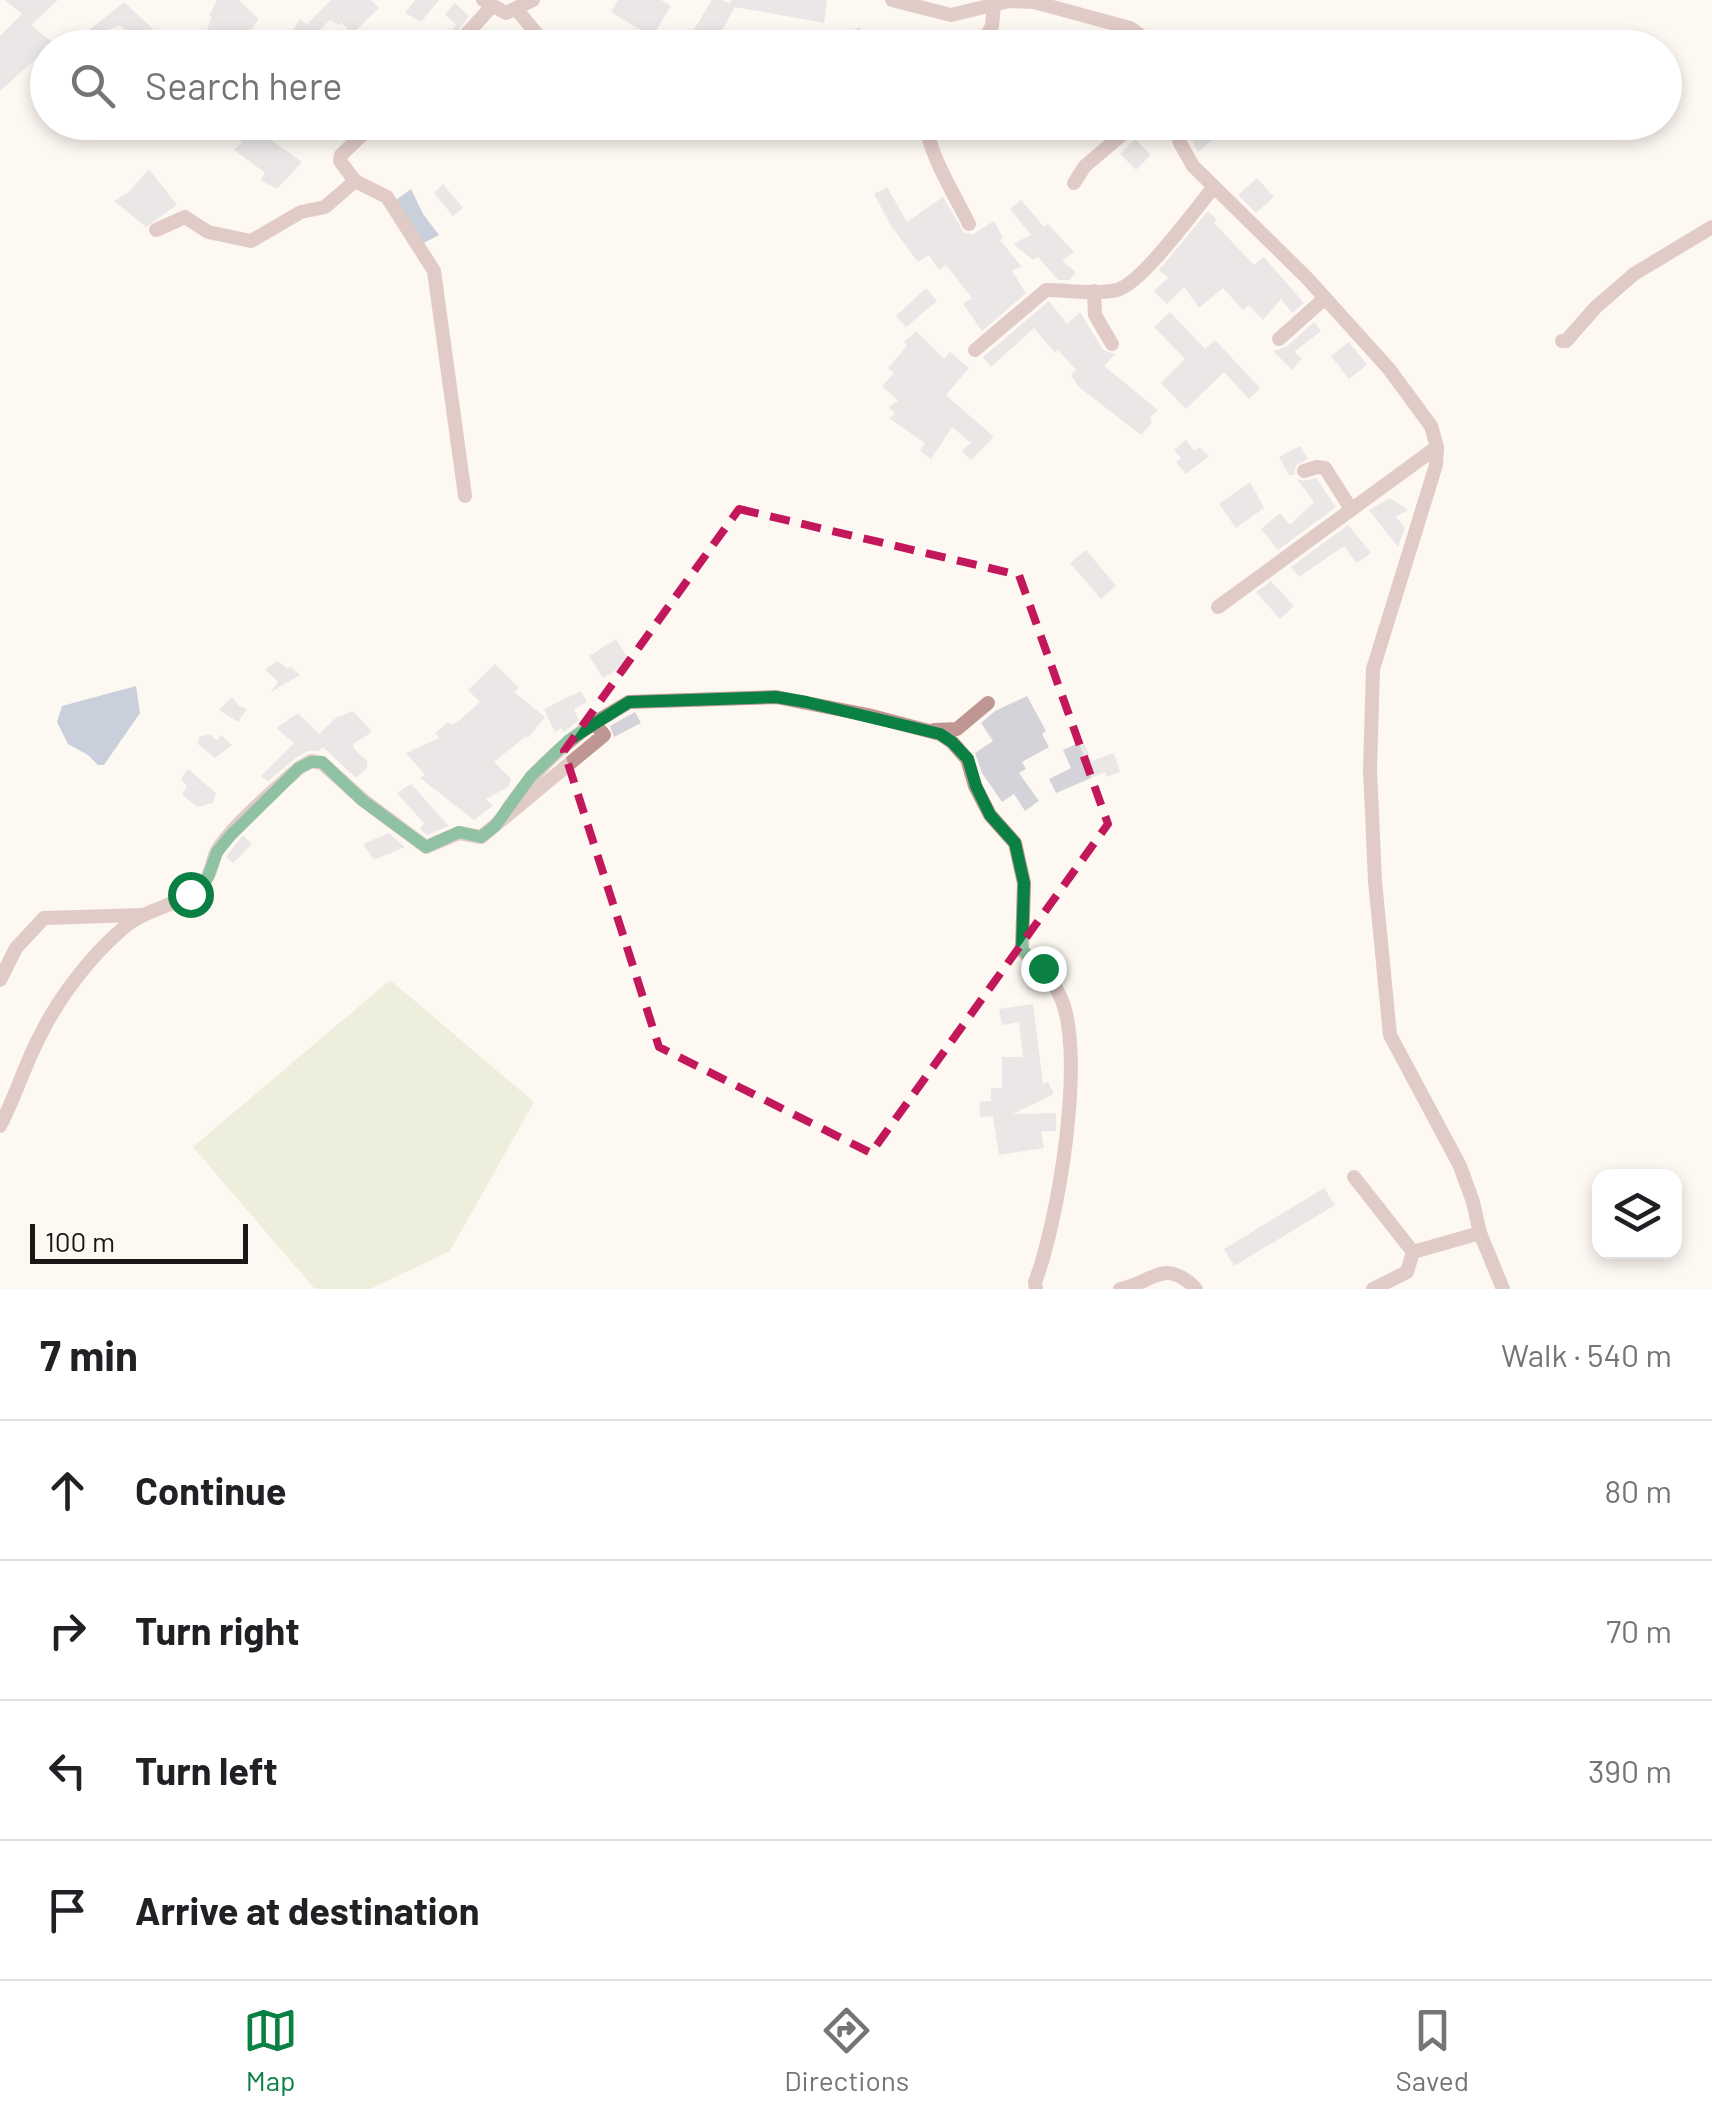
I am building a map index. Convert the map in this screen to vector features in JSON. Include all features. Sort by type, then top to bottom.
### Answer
[{"type":"street","points":[[467,30],[487,3],[506,13],[533,0]]},
{"type":"street","points":[[892,0],[951,15],[1009,1],[1034,2],[1133,30]]},
{"type":"street","points":[[990,30],[994,6]]},
{"type":"street","points":[[517,10],[533,30]]},
{"type":"street","points":[[358,140],[340,158],[355,182],[387,197],[434,271],[465,496]]},
{"type":"street","points":[[929,140],[969,224]]},
{"type":"street","points":[[1074,183],[1084,166],[1115,140]]},
{"type":"street","points":[[1179,140],[1193,166],[1325,298],[1432,426],[1436,465],[1372,669],[1370,770],[1376,881],[1390,1035],[1460,1166],[1480,1233],[1503,1289]]},
{"type":"street","points":[[156,230],[185,217],[208,232],[251,241],[301,212],[325,208],[355,182]]},
{"type":"street","points":[[975,350],[1046,290],[1116,290],[1134,281],[1213,188]]},
{"type":"street","points":[[1562,341],[1634,274],[1712,227]]},
{"type":"street","points":[[1094,291],[1095,315],[1112,344]]},
{"type":"street","points":[[1279,338],[1325,298]]},
{"type":"street","points":[[1218,607],[1437,447]]},
{"type":"street","points":[[1304,471],[1317,466],[1325,468],[1352,509]]},
{"type":"street","points":[[0,980],[16,948],[44,918],[142,915],[164,909],[190,894],[208,877],[217,852],[230,836],[299,768],[311,762],[322,762],[362,800],[426,847],[459,832],[481,837],[604,735],[594,723],[629,702],[776,697],[928,730],[957,730],[988,703]]},
{"type":"street","points":[[928,730],[952,742],[968,759],[990,815],[1015,843],[1024,883],[1022,950],[1043,968],[1062,999],[1072,1043],[1065,1154],[1056,1204],[1034,1282],[1036,1289]]},
{"type":"street","points":[[0,1126],[52,1014],[96,955],[122,928],[142,915]]},
{"type":"street","points":[[1354,1176],[1413,1252]]},
{"type":"street","points":[[1413,1252],[1480,1233]]},
{"type":"street","points":[[1373,1289],[1407,1272],[1413,1252]]},
{"type":"street","points":[[1120,1289],[1168,1272],[1186,1278],[1196,1289]]},
{"type":"highlighted area","points":[[739,509],[1019,575],[1108,824],[871,1153],[659,1047],[564,751]]},
{"type":"green space","points":[[390,980],[534,1102],[450,1251],[370,1289],[315,1289],[193,1147]]},
{"type":"water","points":[[411,189],[439,235],[422,244],[396,200]]},
{"type":"water","points":[[136,686],[140,713],[104,765],[98,765],[68,744],[57,722],[62,706]]},
{"type":"building","points":[[5,0],[58,0],[31,25],[37,30],[30,30],[30,64],[0,91],[0,36],[22,14]]},
{"type":"building","points":[[217,0],[239,0],[259,19],[250,30],[207,30],[212,17],[209,16]]},
{"type":"building","points":[[331,0],[371,0],[379,8],[356,30],[330,20],[320,30],[293,30],[300,19],[307,24]]},
{"type":"building","points":[[415,0],[439,0],[421,22],[405,13]]},
{"type":"building","points":[[618,0],[661,0],[671,6],[656,30],[641,30],[611,12]]},
{"type":"building","points":[[712,0],[730,4],[731,0],[827,0],[824,23],[735,7],[722,30],[694,30]]},
{"type":"building","points":[[124,2],[154,30],[125,30],[120,25],[108,30],[89,30]]},
{"type":"building","points":[[455,3],[469,16],[458,30],[452,30],[456,25],[445,14]]},
{"type":"building","points":[[239,140],[271,140],[302,162],[277,189],[260,180],[265,173],[234,150],[242,142]]},
{"type":"building","points":[[1136,140],[1151,155],[1136,170],[1120,154]]},
{"type":"building","points":[[1192,140],[1212,140],[1198,152]]},
{"type":"building","points":[[149,169],[177,205],[146,227],[114,201],[128,193]]},
{"type":"building","points":[[1257,178],[1274,197],[1256,213],[1238,195]]},
{"type":"building","points":[[443,184],[463,208],[453,216],[434,193]]},
{"type":"building","points":[[887,187],[907,222],[943,197],[964,233],[973,234],[994,221],[1003,238],[1000,240],[1021,266],[1012,271],[1026,293],[982,331],[963,304],[972,298],[946,265],[939,270],[929,255],[918,262],[891,226],[874,194]]},
{"type":"building","points":[[1021,200],[1044,227],[1048,224],[1074,252],[1062,261],[1076,272],[1070,280],[1058,280],[1038,257],[1033,260],[1013,244],[1031,235],[1010,209]]},
{"type":"building","points":[[1208,211],[1217,220],[1214,223],[1254,265],[1264,257],[1304,303],[1292,313],[1281,299],[1263,320],[1249,305],[1243,310],[1223,288],[1199,308],[1184,287],[1167,304],[1154,291],[1168,278],[1159,270]]},
{"type":"building","points":[[926,288],[937,301],[906,327],[896,316]]},
{"type":"building","points":[[1049,301],[1067,324],[1080,312],[1103,350],[1115,354],[1104,366],[1158,410],[1141,435],[1079,387],[1071,375],[1076,370],[1034,328],[991,367],[983,357]]},
{"type":"building","points":[[1170,312],[1205,349],[1215,340],[1260,388],[1249,399],[1224,372],[1186,409],[1161,383],[1185,359],[1154,327]]},
{"type":"building","points":[[1314,322],[1321,331],[1294,352],[1302,358],[1292,370],[1273,351],[1286,347]]},
{"type":"building","points":[[916,331],[944,359],[950,352],[969,368],[946,395],[994,437],[971,460],[962,451],[971,443],[952,427],[931,459],[920,451],[925,443],[889,418],[895,414],[889,407],[898,401],[882,386],[894,373],[888,368],[907,346],[904,342]]},
{"type":"building","points":[[1349,342],[1367,365],[1349,379],[1331,356]]},
{"type":"building","points":[[1186,440],[1194,451],[1199,447],[1209,456],[1186,474],[1176,462],[1181,458],[1174,450]]},
{"type":"building","points":[[1300,446],[1308,459],[1296,465],[1294,475],[1289,475],[1279,457]]},
{"type":"building","points":[[1316,478],[1336,507],[1278,550],[1261,529],[1280,513],[1290,525],[1314,502],[1297,479]]},
{"type":"building","points":[[1250,482],[1264,508],[1236,528],[1219,504]]},
{"type":"building","points":[[1390,498],[1408,510],[1396,517],[1405,528],[1398,547],[1369,510]]},
{"type":"building","points":[[1348,525],[1371,553],[1356,563],[1344,546],[1299,577],[1291,567]]},
{"type":"building","points":[[1086,550],[1116,586],[1101,599],[1070,563]]},
{"type":"building","points":[[1271,581],[1294,606],[1280,619],[1256,592]]},
{"type":"building","points":[[616,639],[630,662],[603,678],[589,656]]},
{"type":"building","points":[[278,661],[300,675],[271,692],[278,682],[265,669]]},
{"type":"building","points":[[495,664],[519,688],[514,692],[545,717],[528,738],[494,762],[511,779],[508,787],[486,799],[493,806],[474,820],[420,778],[425,775],[406,753],[439,738],[435,733],[448,722],[451,725],[460,720],[480,702],[468,690]]},
{"type":"building","points":[[581,691],[587,702],[574,709],[579,720],[564,732],[561,728],[555,732],[544,709]]},
{"type":"building","points":[[1027,696],[1046,731],[1042,734],[1049,747],[1022,762],[1026,769],[1019,773],[1039,801],[1025,811],[1014,794],[1002,802],[982,773],[975,753],[993,741],[981,723],[995,711]]},
{"type":"building","points":[[232,697],[247,709],[238,722],[219,710]]},
{"type":"building","points":[[353,711],[372,732],[353,744],[367,761],[367,768],[356,778],[323,747],[297,757],[268,781],[261,776],[294,743],[276,728],[298,713],[319,734],[336,718]]},
{"type":"building","points":[[635,712],[641,723],[614,737],[610,726]]},
{"type":"building","points":[[210,734],[217,741],[221,735],[232,745],[215,758],[198,744],[199,737]]},
{"type":"building","points":[[1083,741],[1092,761],[1114,753],[1120,772],[1106,777],[1105,772],[1056,793],[1049,779],[1071,768],[1063,750]]},
{"type":"building","points":[[188,769],[216,793],[213,803],[197,807],[182,795],[187,786],[181,779]]},
{"type":"building","points":[[411,784],[449,826],[427,835],[420,829],[424,823],[397,793]]},
{"type":"building","points":[[389,833],[405,847],[374,860],[363,844]]},
{"type":"building","points":[[243,835],[252,844],[233,863],[226,857]]},
{"type":"building","points":[[1033,1004],[1043,1084],[1048,1082],[1054,1094],[1013,1114],[1056,1113],[1056,1131],[1041,1131],[1044,1148],[999,1155],[993,1116],[980,1117],[979,1102],[991,1101],[991,1088],[1002,1088],[1002,1057],[1023,1057],[1019,1022],[1002,1025],[999,1009]]},
{"type":"building","points":[[1324,1188],[1335,1205],[1234,1266],[1224,1249]]},
{"type":"route","points":[[190,894],[208,877],[217,852],[230,836],[299,768],[311,762],[322,762],[362,800],[426,847],[459,832],[481,837],[495,826],[531,776],[569,740],[629,702],[776,697],[928,730],[952,742],[968,759],[990,815],[1015,843],[1024,883],[1022,950],[1043,968]]}]
